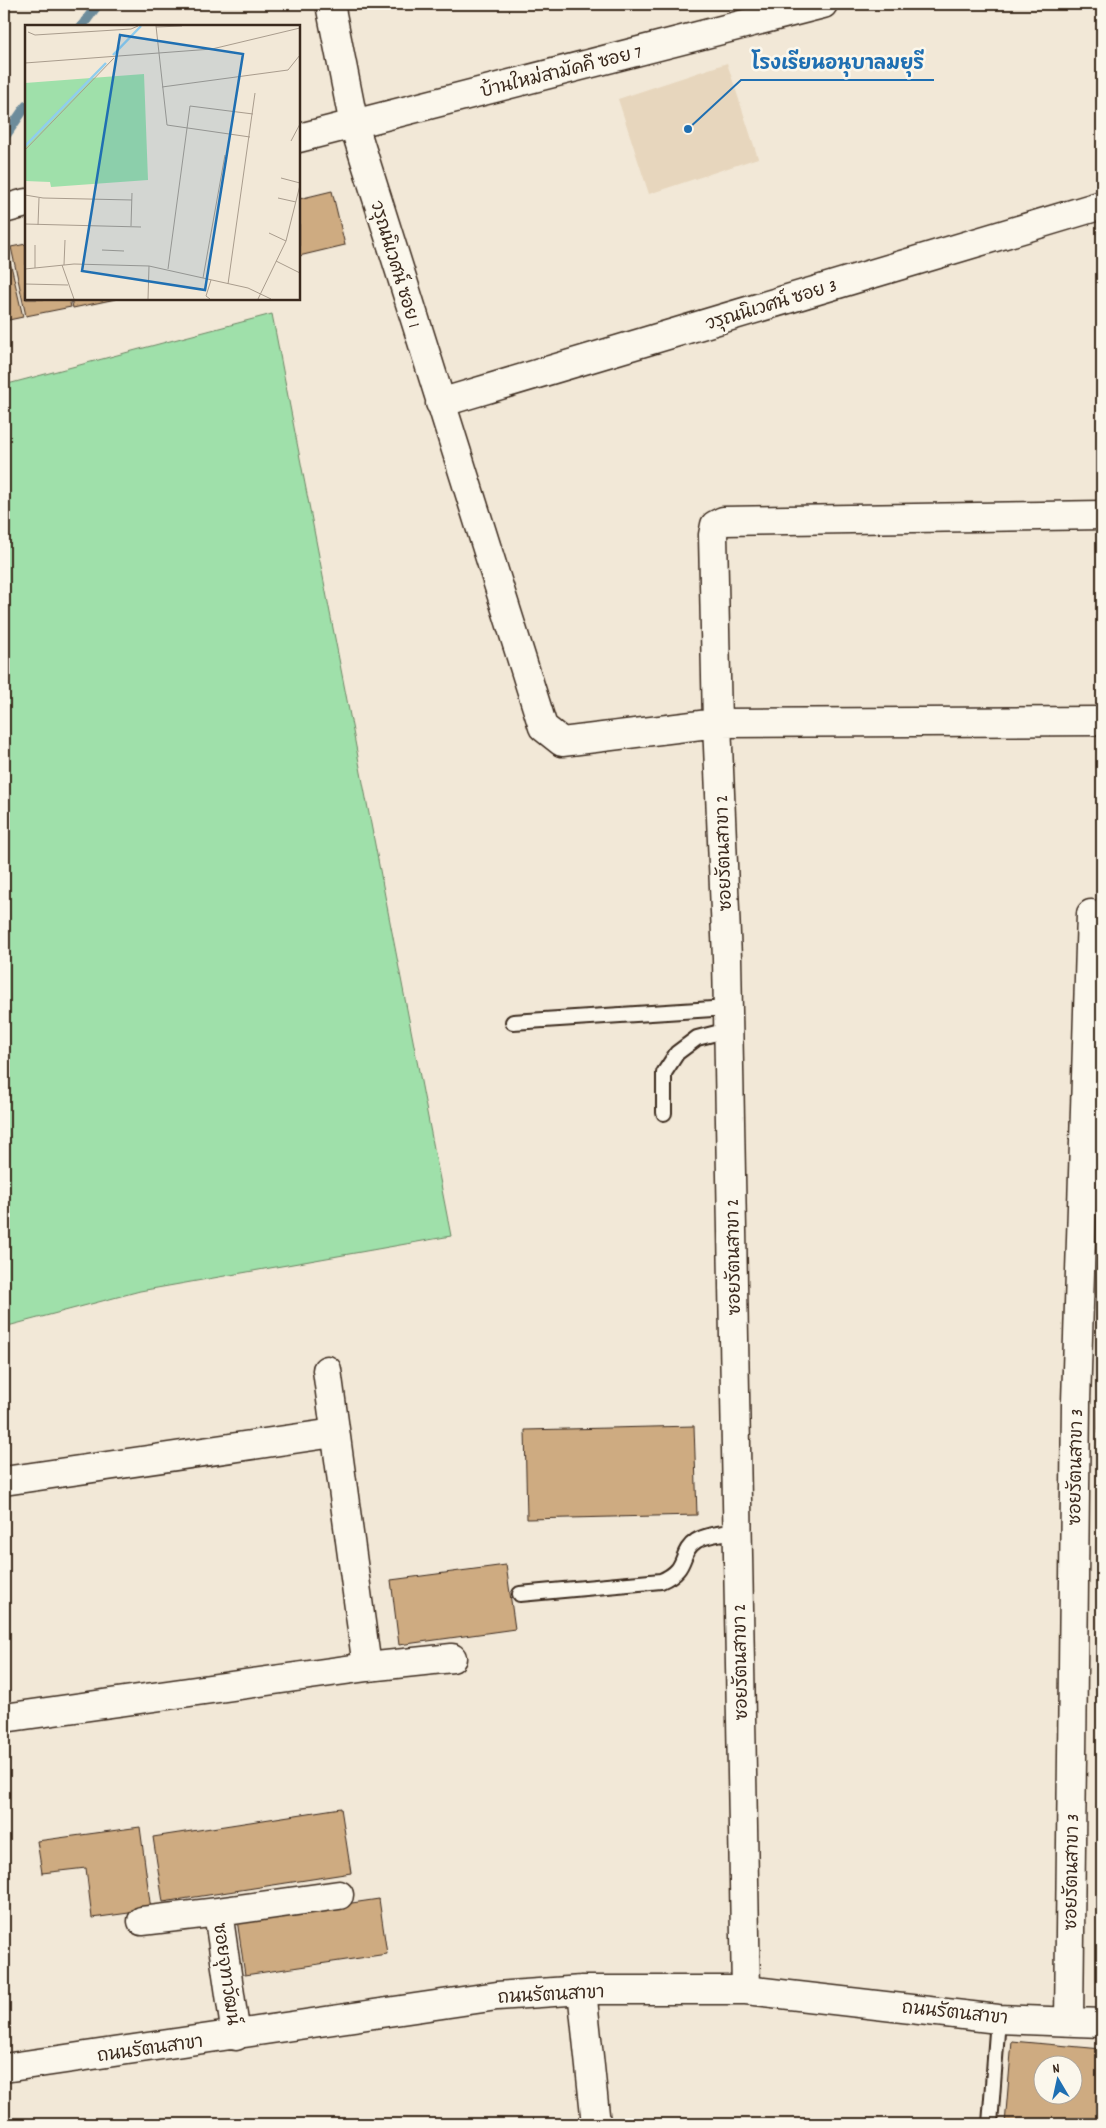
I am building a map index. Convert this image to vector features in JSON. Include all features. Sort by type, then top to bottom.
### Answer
[{"type":"street","name":"วรุณนิเวศน์ ซอย 1","points":[[330,4],[354,125],[542,727],[562,742],[717,723],[1102,721]]},
{"type":"street","name":"บ้านใหม่สามัคคี ซอย 7","points":[[300,138],[823,4]]},
{"type":"street","points":[[4,209],[25,203]]},
{"type":"street","name":"วรุณนิเวศน์ ซอย 3","points":[[440,403],[1102,205]]},
{"type":"street","name":"ซอยรัตนสาขา 2","points":[[746,1990],[728,1019],[717,723],[713,535],[715,525],[722,521],[1102,514]]},
{"type":"street","name":"ซอยรัตนสาขา 3","points":[[1069,2021],[1076,1402],[1091,914]]},
{"type":"street","points":[[327,1370],[367,1667]]},
{"type":"street","points":[[4,1481],[334,1433]]},
{"type":"street","points":[[4,1718],[367,1667],[452,1658]]},
{"type":"street","points":[[142,1921],[339,1895]]},
{"type":"street","name":"ซอยจุทาวัฒน์","points":[[218,1912],[236,2036]]},
{"type":"street","points":[[582,1990],[596,2124]]},
{"type":"street","name":"ถนนรัตนสาขา","points":[[4,2068],[236,2036],[497,1996],[582,1990],[746,1990],[998,2019],[1102,2023]]},
{"type":"lane","points":[[513,1022],[728,1019]]},
{"type":"lane","points":[[664,1113],[664,1073],[677,1053],[728,1019]]},
{"type":"lane","points":[[520,1594],[661,1581],[673,1576],[681,1568],[689,1548],[696,1541],[738,1531]]},
{"type":"lane","points":[[990,2124],[998,2019]]},
{"type":"shaded area","points":[[727,63],[758,158],[649,194],[618,99]]},
{"type":"green space","points":[[272,314],[451,1236],[140,1291],[4,1327],[4,385]]},
{"type":"building","points":[[332,191],[345,245],[300,256],[300,199]]},
{"type":"building","points":[[6,244],[23,317],[4,321],[4,245]]},
{"type":"building","points":[[25,244],[25,300],[69,300],[71,307],[26,316],[11,247]]},
{"type":"building","points":[[71,300],[111,300],[73,308]]},
{"type":"building","points":[[1100,1321],[1102,1321],[1102,1577],[1097,1577]]},
{"type":"building","points":[[694,1426],[697,1515],[527,1519],[525,1430]]},
{"type":"building","points":[[506,1565],[515,1629],[399,1645],[391,1580]]},
{"type":"building","points":[[341,1808],[351,1873],[163,1902],[153,1837]]},
{"type":"building","points":[[140,1827],[151,1910],[92,1918],[86,1868],[42,1873],[37,1841]]},
{"type":"building","points":[[379,1899],[387,1954],[245,1975],[237,1920]]},
{"type":"building","points":[[1012,2041],[1102,2049],[1097,2124],[1005,2124]]},
{"type":"waterway","points":[[83,25],[98,4]]},
{"type":"waterway","points":[[4,138],[25,107]]},
{"type":"place","name":"โรงเรียนอนุบาลมยุรี","points":[[688,129]]}]
